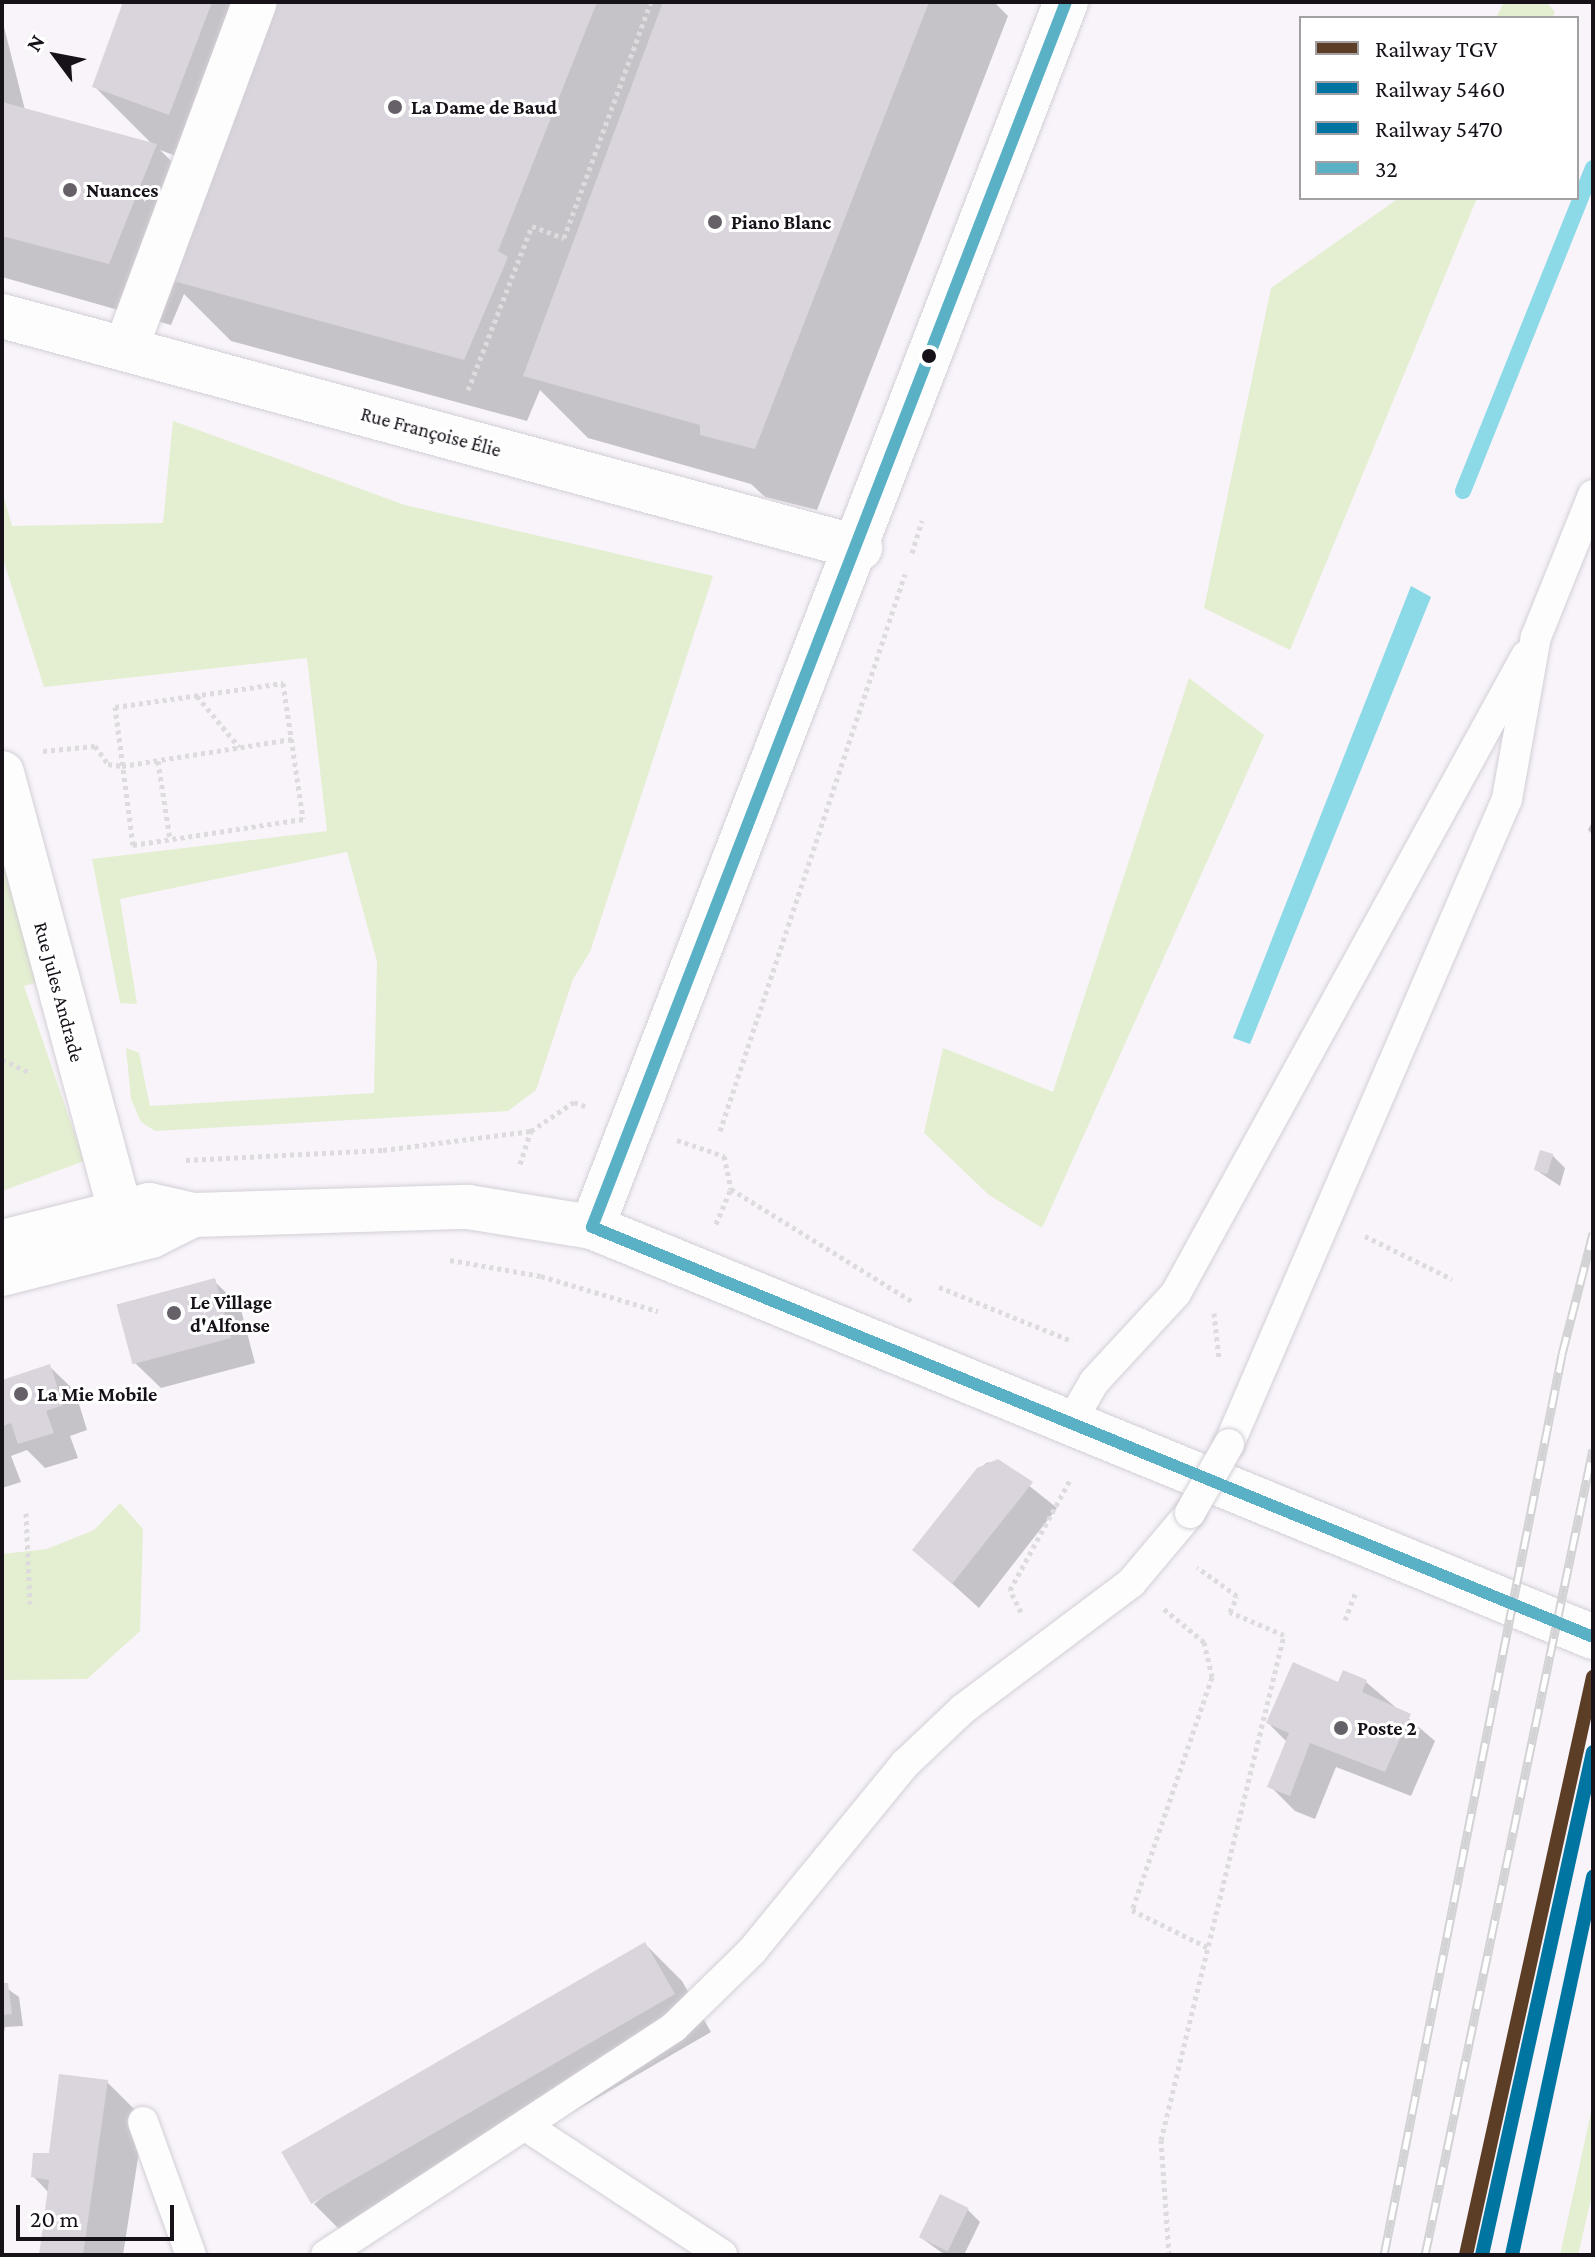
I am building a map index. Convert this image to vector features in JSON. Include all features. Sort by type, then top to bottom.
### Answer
[{"type":"street","points":[[126,348],[255,2]]},
{"type":"street","points":[[592,1227],[860,548],[1066,2]]},
{"type":"street","name":"Rue Françoise Élie","points":[[2,316],[860,548]]},
{"type":"street","name":"Rue Jules Andrade","points":[[18,762],[78,1066],[110,1156],[120,1210]]},
{"type":"street","points":[[2,1242],[149,1205],[193,1215],[438,1206],[592,1227],[631,1237],[829,1330],[1071,1422],[1593,1637]]},
{"type":"street","points":[[2,1274],[151,1236],[193,1215]]},
{"type":"lane","points":[[1071,1422],[1094,1382],[1176,1293],[1536,637],[1593,495]]},
{"type":"lane","points":[[326,2255],[529,2128],[713,1992],[905,1764],[963,1709],[1131,1583],[1155,1561],[1190,1513],[1229,1444],[1507,799],[1536,637]]},
{"type":"lane","points":[[143,2122],[191,2255]]},
{"type":"lane","points":[[529,2128],[722,2255]]},
{"type":"path","points":[[450,438],[532,226],[564,238],[651,2]]},
{"type":"path","points":[[720,1131],[927,508]]},
{"type":"path","points":[[283,683],[292,739],[303,819],[133,845],[115,707],[283,683]]},
{"type":"path","points":[[197,696],[239,748]]},
{"type":"path","points":[[18,762],[95,746],[108,764],[122,766],[292,739]]},
{"type":"path","points":[[158,761],[170,839]]},
{"type":"path","points":[[110,1156],[383,1150],[531,1131],[574,1102],[724,1156],[731,1189],[919,1305]]},
{"type":"path","points":[[1355,1248],[1367,1236],[1452,1279]]},
{"type":"path","points":[[440,1259],[541,1276],[665,1314]]},
{"type":"path","points":[[939,1287],[1081,1345],[1094,1382]]},
{"type":"path","points":[[1212,1298],[1219,1365]]},
{"type":"path","points":[[1012,1600],[1010,1590],[1072,1475]]},
{"type":"path","points":[[26,1513],[30,1604]]},
{"type":"path","points":[[1155,1561],[1185,1574],[1191,1563],[1237,1596],[1230,1612],[1284,1635],[1161,2140],[1169,2255]]},
{"type":"path","points":[[1131,1583],[1204,1642],[1213,1664],[1132,1910],[1207,1947]]},
{"type":"path","points":[[1345,1620],[1356,1591]]},
{"type":"green space","points":[[1504,2],[1546,2],[1555,12],[1553,16],[1497,16]]},
{"type":"green space","points":[[1396,200],[1476,200],[1290,650],[1204,608],[1271,288]]},
{"type":"green space","points":[[173,421],[405,505],[713,576],[590,952],[573,979],[536,1090],[508,1111],[155,1131],[141,1122],[131,1099],[126,1048],[139,1053],[150,1106],[374,1093],[377,961],[347,852],[120,899],[137,1004],[120,1003],[92,859],[327,831],[307,658],[44,687],[2,556],[2,491],[12,526],[163,523]]},
{"type":"green space","points":[[1189,678],[1264,735],[1042,1228],[989,1195],[924,1133],[943,1048],[1053,1092]]},
{"type":"green space","points":[[2,815],[51,979],[24,986],[84,1161],[2,1191]]},
{"type":"green space","points":[[120,1503],[143,1529],[140,1631],[87,1679],[2,1680],[2,1554],[47,1549],[94,1530]]},
{"type":"green space","points":[[1593,2103],[1593,2190],[1578,2255],[1560,2255]]},
{"type":"water","points":[[1411,586],[1431,597],[1250,1044],[1233,1038]]},
{"type":"building","points":[[123,2],[212,2],[169,115],[92,87]]},
{"type":"building","name":"La Dame de Baud","points":[[276,2],[597,2],[498,251],[508,257],[464,360],[166,279]]},
{"type":"building","name":"Piano Blanc","points":[[663,2],[929,2],[755,449],[700,435],[700,425],[523,376]]},
{"type":"building","name":"Nuances","points":[[2,102],[157,144],[109,264],[2,236]]},
{"type":"building","points":[[1540,1150],[1553,1154],[1547,1174],[1534,1170]]},
{"type":"building","points":[[215,1278],[231,1338],[133,1364],[116,1304]]},
{"type":"building","points":[[50,1364],[63,1405],[46,1411],[54,1433],[18,1444],[11,1423],[2,1426],[2,1380]]},
{"type":"building","points":[[998,1459],[1033,1482],[952,1584],[912,1550],[977,1468]]},
{"type":"building","name":"Poste 2","points":[[1293,1662],[1338,1682],[1343,1670],[1367,1680],[1362,1692],[1411,1714],[1385,1772],[1310,1743],[1290,1796],[1267,1787],[1289,1733],[1266,1723]]},
{"type":"building","points":[[645,1942],[675,1994],[311,2204],[281,2152]]},
{"type":"building","points":[[2,1983],[8,1983],[12,2014],[2,2015]]},
{"type":"building","points":[[59,2074],[108,2080],[83,2255],[39,2255],[49,2180],[31,2177],[33,2153],[49,2153]]},
{"type":"building","points":[[940,2194],[969,2208],[948,2251],[919,2237]]},
{"type":"waterway","points":[[1463,491],[1593,168]]},
{"type":"railway","points":[[1384,2255],[1562,1354],[1593,1233]]},
{"type":"railway","points":[[1425,2255],[1593,1449]]},
{"type":"rail line","name":"TGV","points":[[1466,2255],[1593,1677]]},
{"type":"rail line","name":"5460","points":[[1482,2255],[1593,1752]]},
{"type":"rail line","name":"5470","points":[[1512,2255],[1593,1877]]},
{"type":"transit line","name":"32","points":[[592,1227],[1066,2]]},
{"type":"transit line","name":"32","points":[[592,1227],[1593,1637]]},
{"type":"place","name":"La Dame de Baud","points":[[395,107]]},
{"type":"place","name":"Nuances","points":[[70,190]]},
{"type":"place","name":"Piano Blanc","points":[[715,222]]},
{"type":"place","name":"Le Village d'Alfonse","points":[[174,1313]]},
{"type":"place","name":"La Mie Mobile","points":[[21,1394]]},
{"type":"place","name":"Poste 2","points":[[1341,1728]]}]
